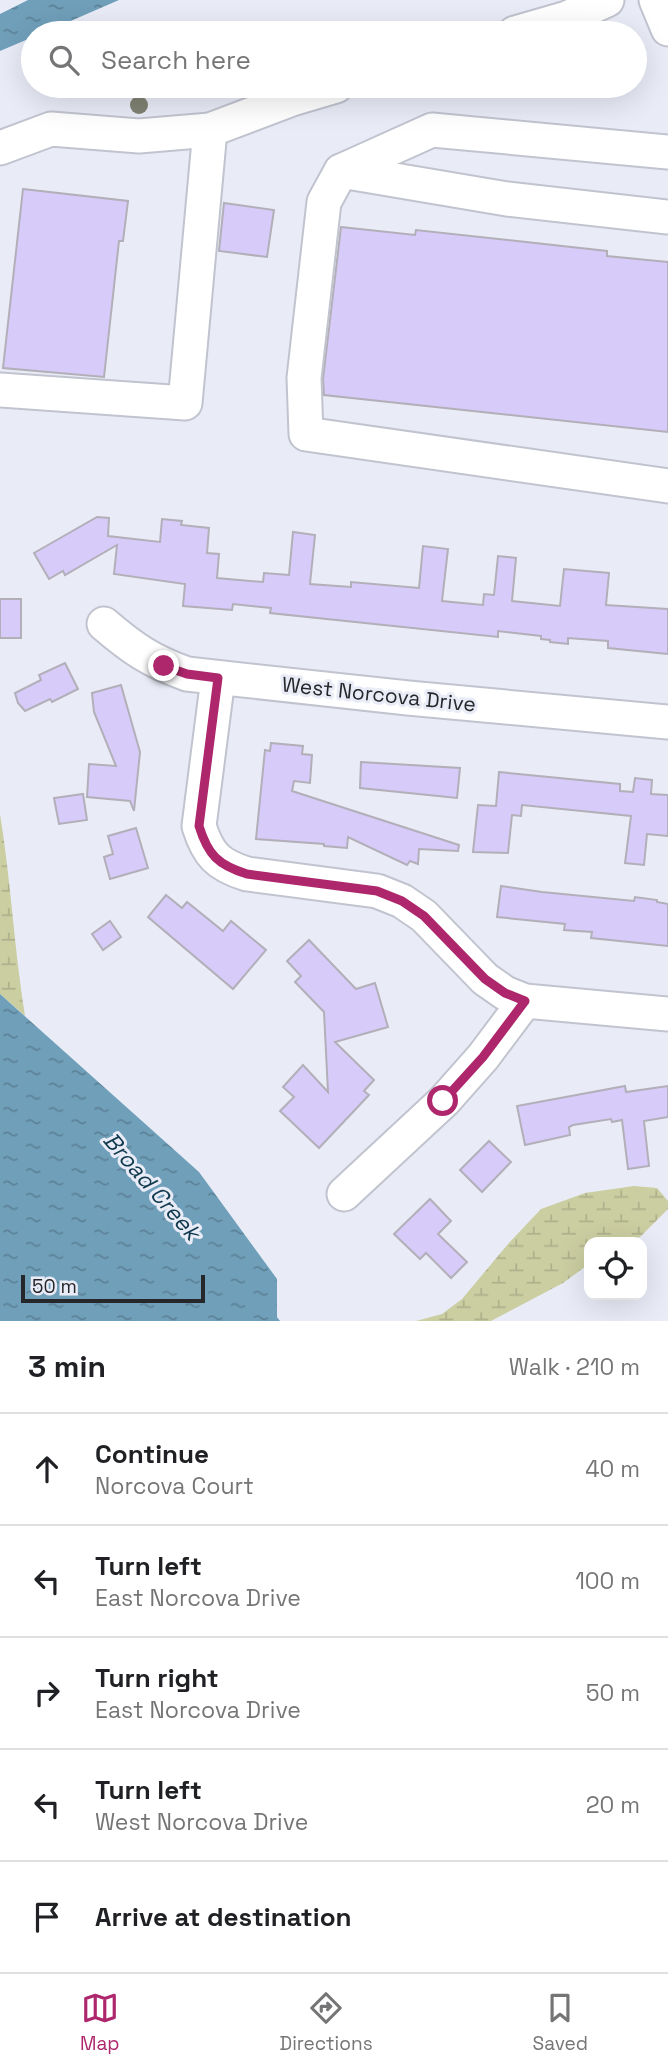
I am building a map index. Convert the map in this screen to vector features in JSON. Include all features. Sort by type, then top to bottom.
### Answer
[{"type":"street","points":[[557,21],[607,0]]},
{"type":"street","points":[[0,148],[51,129],[139,136],[210,130],[295,98]]},
{"type":"street","points":[[0,390],[185,403],[210,130]]},
{"type":"street","points":[[668,152],[432,130],[341,171],[324,202],[304,378],[306,434],[668,486]]},
{"type":"street","points":[[341,171],[508,199],[668,217]]},
{"type":"street","name":"West Norcova Drive","points":[[104,624],[135,650],[164,666],[187,674],[668,722]]},
{"type":"street","points":[[218,678],[199,826],[204,844],[215,858],[230,869],[247,874],[377,891],[402,901],[424,916],[485,979],[505,993],[525,1001],[668,1014]]},
{"type":"street","points":[[344,1194],[443,1101],[483,1057],[525,1001]]},
{"type":"green space","points":[[0,814],[18,966],[25,1016],[0,994]]},
{"type":"green space","points":[[634,1186],[657,1188],[668,1201],[668,1209],[640,1237],[584,1237],[584,1268],[563,1283],[491,1321],[416,1321],[442,1314],[462,1299],[541,1209],[585,1193]]},
{"type":"water","points":[[28,0],[119,0],[71,21],[21,21],[21,42],[0,51],[0,14]]},
{"type":"water","name":"Broad Creek","points":[[0,994],[199,1172],[277,1279],[277,1317],[280,1321],[0,1321]]},
{"type":"building","points":[[23,189],[128,201],[123,241],[119,241],[104,377],[3,368]]},
{"type":"building","points":[[224,203],[274,210],[267,257],[219,251]]},
{"type":"building","points":[[341,227],[415,235],[416,230],[607,251],[607,256],[668,262],[668,432],[324,395],[323,379]]},
{"type":"building","points":[[97,517],[109,518],[108,536],[160,542],[162,519],[182,521],[181,525],[209,528],[207,553],[219,554],[217,578],[263,582],[264,573],[289,575],[293,532],[315,535],[310,584],[351,587],[351,582],[419,588],[423,546],[448,549],[442,601],[483,605],[484,594],[494,595],[498,556],[516,558],[512,601],[560,606],[564,569],[609,573],[606,605],[668,609],[668,654],[608,648],[608,641],[568,638],[568,644],[550,642],[541,639],[541,636],[498,631],[498,637],[270,613],[271,608],[233,604],[232,610],[183,606],[185,584],[114,574],[117,545],[65,575],[63,571],[49,579],[34,553]]},
{"type":"building","points":[[0,599],[21,599],[21,638],[0,638]]},
{"type":"building","points":[[65,663],[78,689],[25,711],[18,703],[15,693],[41,680],[39,675]]},
{"type":"building","points":[[121,685],[140,752],[134,811],[130,801],[87,797],[89,764],[116,766],[94,712],[92,693]]},
{"type":"building","points":[[271,743],[303,746],[302,754],[312,755],[310,783],[294,781],[292,791],[459,845],[458,851],[419,849],[418,864],[410,861],[407,865],[348,837],[347,848],[256,839],[265,750],[270,751]]},
{"type":"building","points":[[361,762],[460,768],[457,798],[360,788]]},
{"type":"building","points":[[499,772],[620,784],[620,791],[633,792],[635,778],[652,780],[651,794],[668,795],[668,836],[647,834],[644,865],[625,863],[631,816],[522,805],[521,816],[512,815],[508,853],[473,852],[478,805],[496,806]]},
{"type":"building","points":[[83,794],[87,820],[59,824],[54,798]]},
{"type":"building","points":[[136,828],[148,868],[110,879],[104,857],[113,854],[108,836]]},
{"type":"building","points":[[501,886],[634,901],[635,897],[657,900],[668,904],[668,946],[591,938],[592,932],[564,930],[565,924],[497,917]]},
{"type":"building","points":[[166,895],[182,908],[187,902],[223,931],[231,921],[266,950],[233,989],[148,917]]},
{"type":"building","points":[[110,921],[121,937],[103,950],[92,934]]},
{"type":"building","points":[[309,940],[356,989],[375,983],[388,1027],[335,1042],[374,1080],[364,1091],[369,1095],[319,1148],[280,1111],[294,1097],[283,1087],[303,1065],[328,1092],[324,1012],[295,982],[301,976],[287,961]]},
{"type":"building","points":[[625,1086],[626,1092],[668,1086],[668,1117],[644,1121],[649,1166],[628,1169],[622,1120],[612,1122],[611,1119],[573,1125],[569,1127],[570,1135],[525,1145],[517,1106]]},
{"type":"building","points":[[489,1141],[511,1162],[482,1192],[460,1170]]},
{"type":"building","points":[[430,1199],[451,1221],[438,1234],[467,1262],[451,1278],[426,1253],[420,1259],[394,1234]]},
{"type":"route","points":[[164,666],[187,674],[218,678],[199,826],[204,844],[215,858],[230,869],[247,874],[377,891],[402,901],[424,916],[485,979],[505,993],[525,1001],[483,1057],[443,1101]]}]
